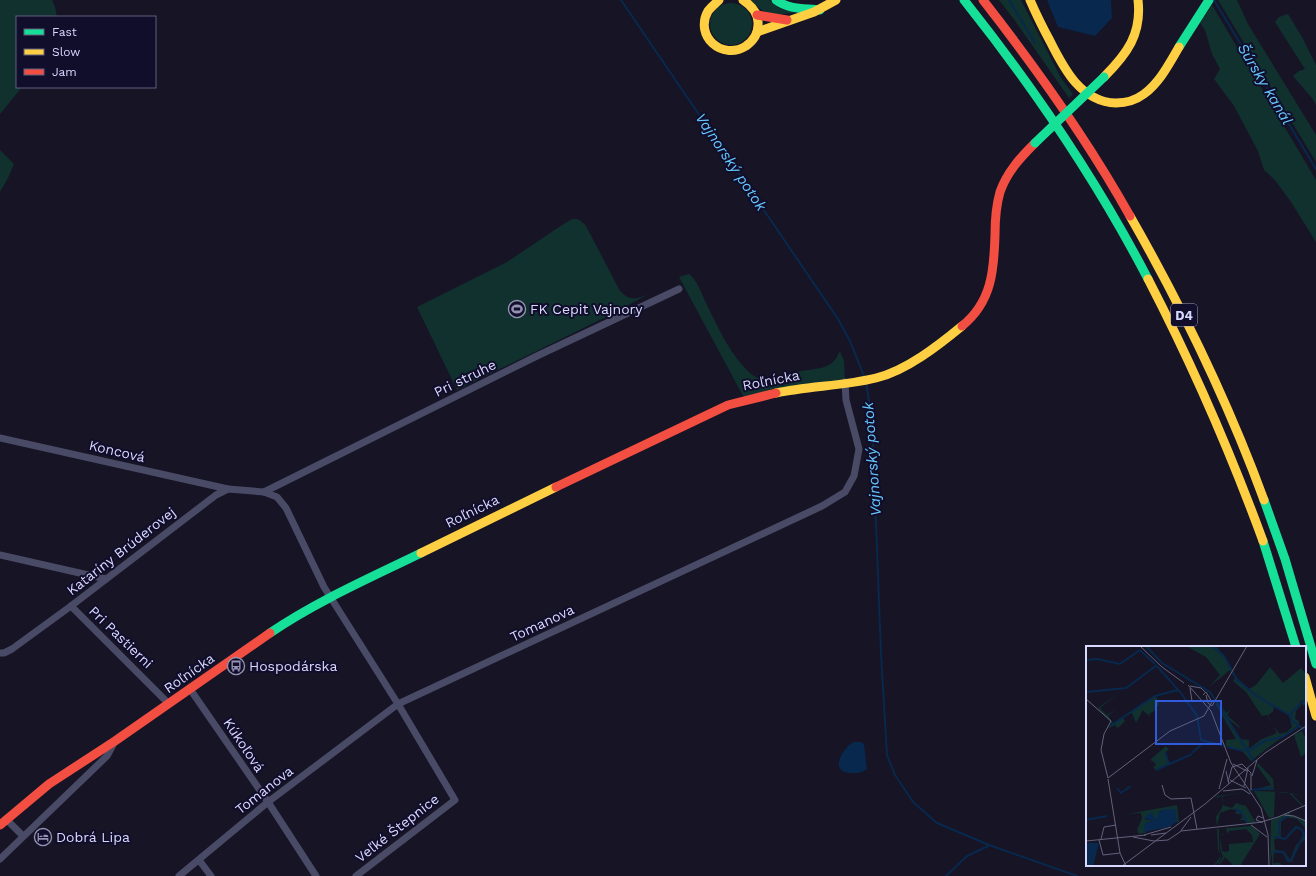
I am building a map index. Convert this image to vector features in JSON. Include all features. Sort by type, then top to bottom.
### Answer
[{"type":"main road","points":[[719,0],[707,11],[704,19],[706,33],[712,44],[720,49],[729,51],[746,47],[753,40],[757,32],[757,15],[753,8],[743,0]]},
{"type":"main road","points":[[776,0],[790,6],[820,10]]},
{"type":"main road","points":[[757,32],[789,20],[806,16],[820,10],[836,0]]},
{"type":"main road","name":"D4","points":[[964,0],[999,43],[1079,158],[1114,215],[1162,305],[1201,385],[1234,462],[1262,536],[1296,646]]},
{"type":"main road","name":"D4","points":[[983,0],[1010,34],[1091,150],[1126,208],[1176,299],[1213,375],[1248,458],[1275,531],[1316,664]]},
{"type":"main road","points":[[1030,0],[1057,55],[1077,86],[1088,95],[1099,101],[1114,104],[1128,102],[1139,98],[1148,92],[1160,78],[1209,0]]},
{"type":"main road","name":"Roľnícka","points":[[3,822],[49,784],[115,741],[294,617],[331,597],[512,508],[728,405],[770,394],[871,379],[888,374],[920,356],[969,320],[986,298],[992,283],[1000,193],[1009,172],[1035,143],[1122,59],[1136,34],[1139,20],[1138,0]]},
{"type":"main road","points":[[757,15],[789,20]]},
{"type":"main road","points":[[1306,681],[1316,716]]},
{"type":"street","name":"Pri struhe","points":[[264,492],[539,355],[679,289]]},
{"type":"street","name":"Tomanova","points":[[179,876],[268,802],[398,704],[815,510],[845,492],[854,476],[859,449],[846,400],[846,382]]},
{"type":"street","name":"Koncová","points":[[0,438],[228,489]]},
{"type":"street","points":[[228,489],[264,492],[277,497],[286,508],[324,586],[398,704]]},
{"type":"street","name":"Kataríny Brúderovej","points":[[0,653],[4,653],[12,649],[71,606],[216,495],[228,489]]},
{"type":"street","points":[[0,555],[106,579]]},
{"type":"street","name":"Pri Pastierni","points":[[71,606],[169,704]]},
{"type":"street","name":"Kúkoľová","points":[[190,689],[268,802],[316,876]]},
{"type":"street","name":"Veľké Štepnice","points":[[356,876],[455,800],[398,704]]},
{"type":"street","name":"Roľnícka","points":[[0,859],[107,756],[115,741]]},
{"type":"street","points":[[76,766],[85,769],[86,777]]},
{"type":"street","name":"Roľnícka","points":[[3,822],[23,836]]},
{"type":"street","points":[[199,860],[211,876]]},
{"type":"green space","points":[[0,0],[52,0],[57,16],[16,16],[16,88],[21,88],[0,114]]},
{"type":"green space","points":[[751,0],[769,0],[779,8],[796,13],[771,14],[761,10]]},
{"type":"green space","points":[[999,0],[1021,0],[1061,78],[1073,94],[1069,98],[1013,18]]},
{"type":"green space","points":[[1218,0],[1237,0],[1248,24],[1316,135],[1316,162]]},
{"type":"green space","points":[[727,3],[735,3],[743,6],[749,12],[752,24],[749,36],[743,42],[735,45],[727,45],[719,42],[713,36],[710,28],[710,20],[713,12],[719,6]]},
{"type":"green space","points":[[1212,5],[1316,180],[1316,242],[1291,202],[1275,180],[1264,170],[1258,151],[1234,106],[1214,79],[1220,69],[1212,54],[1205,30],[1200,23]]},
{"type":"green space","points":[[1288,14],[1302,37],[1316,65],[1316,105],[1312,98],[1293,76],[1299,71],[1305,69],[1275,22],[1279,17]]},
{"type":"green space","points":[[0,150],[14,164],[0,192]]},
{"type":"green space","name":"FK Cepit Vajnory","points":[[572,219],[582,222],[586,226],[620,291],[631,298],[641,297],[650,293],[618,311],[457,390],[417,307],[507,262]]},
{"type":"green space","points":[[689,274],[698,286],[726,343],[743,367],[750,373],[762,379],[776,379],[829,365],[837,357],[840,351],[844,361],[845,382],[747,399],[742,394],[679,277]]},
{"type":"water","points":[[1047,0],[1111,0],[1112,18],[1095,36],[1058,27]]},
{"type":"water","points":[[853,742],[861,742],[864,744],[867,769],[853,773],[845,772],[841,770],[839,761],[844,750]]},
{"type":"waterway","name":"Vajnorský potok","points":[[621,0],[838,319],[850,341],[864,376]]},
{"type":"waterway","points":[[1009,0],[1035,43]]},
{"type":"waterway","name":"Šúrsky kanál","points":[[1214,0],[1316,169]]},
{"type":"waterway","name":"Vajnorský potok","points":[[866,382],[872,419],[881,654],[887,755],[895,775],[913,802],[937,823],[989,845],[1077,876]]},
{"type":"waterway","points":[[946,876],[967,856],[988,846]]},
{"type":"traffic: fast","points":[[776,0],[786,6],[820,10]]},
{"type":"traffic: fast","points":[[964,0],[1015,67],[1063,135],[1107,206],[1148,279]]},
{"type":"traffic: fast","points":[[1179,47],[1209,0]]},
{"type":"traffic: fast","points":[[1035,143],[1104,77]]},
{"type":"traffic: fast","points":[[1264,500],[1285,559],[1316,664]]},
{"type":"traffic: fast","points":[[1263,541],[1296,646]]},
{"type":"traffic: fast","points":[[270,633],[325,600],[421,553]]},
{"type":"traffic: slow","points":[[719,0],[708,11],[705,20],[705,29],[713,44],[728,50],[737,50],[746,46],[753,40],[758,28],[756,14],[743,0]]},
{"type":"traffic: slow","points":[[757,32],[814,12],[836,0]]},
{"type":"traffic: slow","points":[[1030,0],[1055,52],[1068,73],[1083,90],[1093,97],[1104,101],[1116,103],[1123,102],[1144,94],[1155,84],[1179,47]]},
{"type":"traffic: slow","points":[[1104,77],[1120,60],[1131,43],[1138,23],[1138,0]]},
{"type":"traffic: slow","points":[[1130,216],[1168,285],[1203,355],[1235,427],[1264,500]]},
{"type":"traffic: slow","points":[[1148,279],[1210,408],[1263,541]]},
{"type":"traffic: slow","points":[[776,393],[852,383],[887,375],[899,370],[922,356],[962,326]]},
{"type":"traffic: slow","points":[[421,553],[556,487]]},
{"type":"traffic: slow","points":[[1306,681],[1316,716]]},
{"type":"traffic: jam","points":[[983,0],[1061,105],[1114,187],[1130,216]]},
{"type":"traffic: jam","points":[[757,15],[787,20]]},
{"type":"traffic: jam","points":[[962,326],[980,307],[989,285],[994,261],[996,214],[1000,192],[1006,178],[1014,166],[1035,143]]},
{"type":"traffic: jam","points":[[556,487],[728,405],[776,393]]},
{"type":"traffic: jam","points":[[0,825],[49,784],[115,741],[270,633]]},
{"type":"place","name":"FK Cepit Vajnory","points":[[517,309]]},
{"type":"place","name":"Hospodárska","points":[[236,666]]},
{"type":"place","name":"Dobrá Lipa","points":[[43,837]]}]
